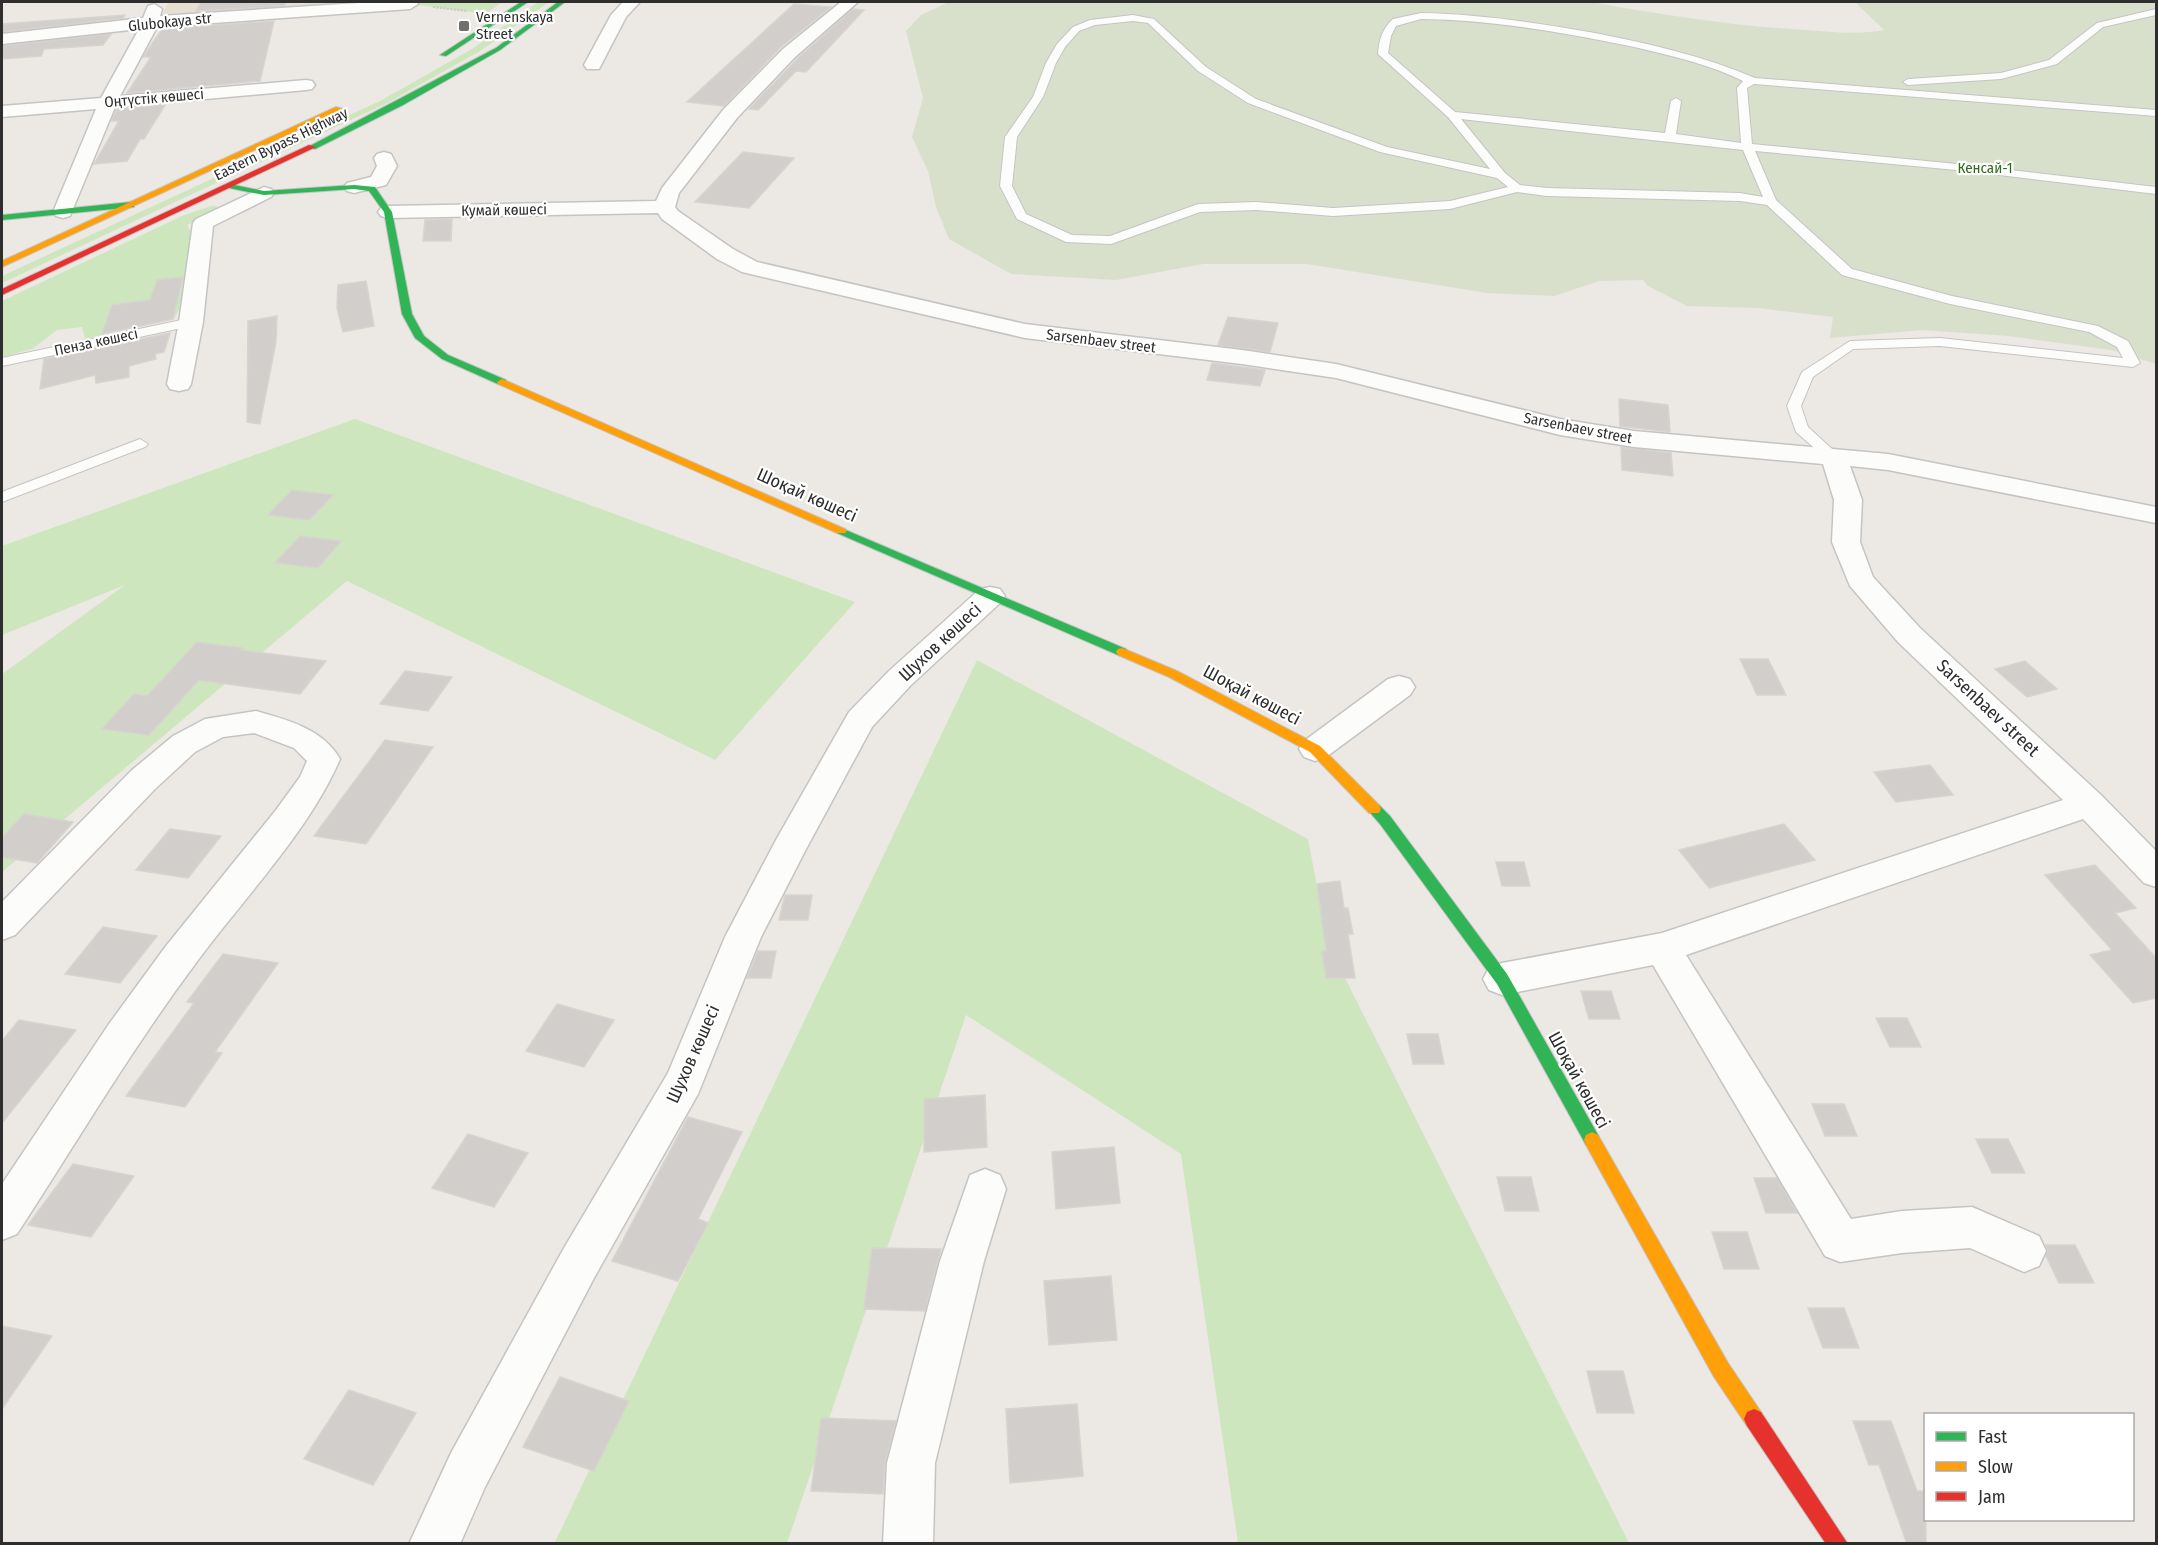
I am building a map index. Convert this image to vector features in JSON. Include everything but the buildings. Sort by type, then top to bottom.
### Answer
[{"type":"street","points":[[63,212],[108,102],[150,24],[157,2]]},
{"type":"street","points":[[432,62],[525,2]]},
{"type":"street","name":"Eastern Bypass Highway","points":[[2,292],[232,186],[400,103],[485,56],[562,2]]},
{"type":"street","points":[[593,65],[619,15],[632,2]]},
{"type":"street","points":[[665,207],[669,192],[730,114],[789,53],[850,2]]},
{"type":"street","name":"Glubokaya str","points":[[2,39],[190,18],[410,4]]},
{"type":"street","name":"Оңтүстік көшесі","points":[[2,112],[306,85]]},
{"type":"street","name":"Eastern Bypass Highway","points":[[2,264],[354,102]]},
{"type":"street","points":[[232,186],[264,193],[354,187],[379,181],[387,166],[384,158]]},
{"type":"street","points":[[354,187],[372,189],[388,212]]},
{"type":"street","points":[[179,384],[191,322],[203,223],[264,193]]},
{"type":"street","points":[[2,218],[131,205]]},
{"type":"street","name":"Кумай көшесі","points":[[388,212],[665,207]]},
{"type":"street","name":"Sarsenbaev street","points":[[665,207],[669,216],[725,254],[750,267],[1025,331],[1242,357],[1336,371],[1560,427],[1634,439],[1888,462],[2157,515]]},
{"type":"street","name":"Шоқай көшесі","points":[[388,212],[407,314],[420,338],[446,357],[1173,674],[1315,748],[1385,820],[1502,979],[1721,1370],[1838,1544]]},
{"type":"street","points":[[21,216],[44,227],[45,233],[30,252]]},
{"type":"street","name":"Sarsenbaev street","points":[[1834,458],[1848,500],[1846,542],[1860,580],[1909,635],[2089,804],[2157,873]]},
{"type":"street","name":"Шухов көшесі","points":[[434,1544],[468,1470],[579,1263],[684,1082],[743,937],[788,849],[860,720],[900,678],[990,596]]},
{"type":"street","points":[[1315,748],[1399,687]]},
{"type":"street","points":[[2,925],[143,780],[184,744],[216,727],[256,722],[304,740],[324,759],[314,782],[288,819],[179,957],[123,1036],[2,1220]]},
{"type":"street","points":[[1502,979],[1662,948],[2089,804]]},
{"type":"street","points":[[1662,948],[1840,1241],[1902,1232],[1972,1227],[2024,1251]]},
{"type":"street","points":[[908,1544],[910,1463],[962,1261],[985,1189]]},
{"type":"lane","points":[[1857,88],[1905,82],[2001,76],[2054,62],[2100,25],[2157,12]]},
{"type":"lane","points":[[1517,188],[1501,175],[1452,115],[1383,54],[1383,39],[1395,22],[1414,16],[1443,13],[1475,14],[1536,22],[1655,48],[1729,69],[1753,81]]},
{"type":"lane","points":[[1501,175],[1384,150],[1252,100],[1202,69],[1151,21],[1133,18],[1093,22],[1076,29],[1060,46],[1038,97],[1011,137],[1006,186],[1021,216],[1070,239],[1090,240],[1111,240],[1198,208],[1256,206],[1333,212],[1450,205],[1517,188],[1547,192],[1740,197],[1771,202]]},
{"type":"lane","points":[[1834,458],[1801,429],[1794,405],[1807,375],[1850,345],[1940,342],[2133,363],[2123,344],[2093,329],[1950,300],[1848,272],[1771,202],[1747,147],[1742,87],[1744,84],[1753,81],[1857,88],[2157,113]]},
{"type":"lane","points":[[1670,137],[1676,101]]},
{"type":"lane","points":[[1452,115],[2157,190]]},
{"type":"lane","name":"Пенза көшесі","points":[[2,363],[191,322]]},
{"type":"lane","points":[[2,497],[140,444]]},
{"type":"path","points":[[410,4],[475,12]]},
{"type":"shaded area","points":[[168,2],[386,2],[161,18]]},
{"type":"green space","points":[[413,2],[502,2],[486,14],[410,4]]},
{"type":"green space","points":[[538,2],[549,2],[482,50],[387,103],[2,283],[2,276],[380,101],[472,49]]},
{"type":"green space","name":"Кенсай-1","points":[[949,2],[1591,2],[1725,23],[1855,33],[1884,30],[1855,2],[2156,2],[2156,364],[2111,350],[2008,336],[1922,330],[1830,338],[1833,317],[1758,308],[1687,306],[1648,286],[1643,280],[1599,281],[1554,296],[1487,293],[1307,264],[1203,264],[1116,280],[1011,274],[949,239],[936,207],[928,171],[912,137],[923,98],[906,31],[921,15]]},
{"type":"green space","points":[[217,206],[216,210],[187,225],[192,234],[183,302],[174,319],[85,339],[82,327],[57,330],[32,349],[2,357],[2,301],[182,216]]},
{"type":"green space","points":[[355,419],[855,602],[715,760],[347,581],[2,872],[2,674],[125,585],[2,635],[2,546]]},
{"type":"green space","points":[[977,660],[1308,839],[1328,944],[1629,1543],[1238,1543],[1181,1154],[966,1015],[787,1543],[554,1544]]},
{"type":"traffic: fast","points":[[444,55],[525,2]]},
{"type":"traffic: fast","points":[[312,147],[400,103],[498,49],[562,2]]},
{"type":"traffic: fast","points":[[232,186],[264,193],[354,187],[372,189],[388,212],[407,314],[420,338],[445,357],[502,382]]},
{"type":"traffic: fast","points":[[2,218],[131,205]]},
{"type":"traffic: fast","points":[[841,531],[1122,652]]},
{"type":"traffic: fast","points":[[1374,809],[1385,820],[1502,979],[1592,1140]]},
{"type":"traffic: slow","points":[[2,264],[339,109]]},
{"type":"traffic: slow","points":[[502,382],[841,531]]},
{"type":"traffic: slow","points":[[1122,652],[1173,674],[1315,749],[1374,809]]},
{"type":"traffic: slow","points":[[1592,1140],[1721,1370],[1754,1419]]},
{"type":"traffic: jam","points":[[2,292],[312,147]]},
{"type":"traffic: jam","points":[[1754,1419],[1838,1544]]},
{"type":"place","name":"Vernenskaya Street","points":[[464,26]]}]
